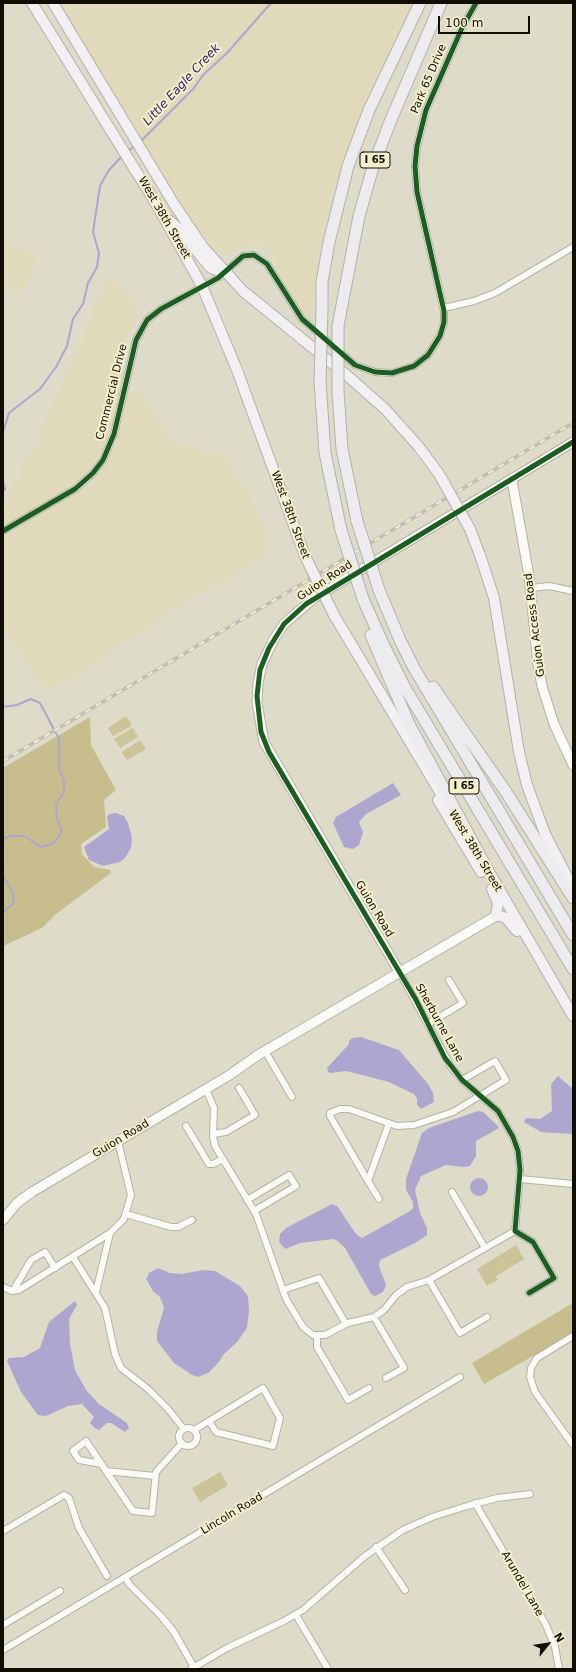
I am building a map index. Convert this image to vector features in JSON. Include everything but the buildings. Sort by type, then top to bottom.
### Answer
[{"type":"highway","name":"I 65","points":[[420,3],[369,110],[348,166],[336,209],[322,282],[320,382],[325,452],[341,530],[363,599],[383,644],[404,686],[573,968]]},
{"type":"highway","name":"I 65","points":[[441,3],[390,122],[370,174],[359,216],[338,326],[338,392],[342,450],[357,522],[378,590],[400,640],[424,685],[573,935]]},
{"type":"highway","points":[[363,599],[372,637],[406,718],[485,865]]},
{"type":"highway","points":[[400,640],[506,792],[573,898]]},
{"type":"main road","name":"West 38th Street","points":[[32,3],[164,216],[202,286],[237,370],[305,556],[334,616],[485,865],[573,1016]]},
{"type":"main road","name":"West 38th Street","points":[[53,3],[150,166],[188,226],[225,272],[261,306],[350,378],[385,409],[420,447],[438,474],[470,529],[487,574],[497,614],[524,774],[538,816],[558,862],[573,888]]},
{"type":"main road","points":[[164,216],[178,228],[209,266],[213,269],[225,272]]},
{"type":"main road","points":[[419,758],[434,793],[496,896],[498,907],[496,916],[503,916],[511,923],[539,959]]},
{"type":"main road","points":[[558,862],[573,873]]},
{"type":"street","name":"Park 65 Drive","points":[[225,272],[243,256],[254,255],[261,259],[269,266],[292,306],[305,322],[360,368],[375,372],[392,373],[404,370],[419,363],[428,355],[441,334],[444,322],[444,308],[417,192],[416,154],[420,127],[426,110],[462,28],[476,3]]},
{"type":"street","points":[[444,308],[474,301],[494,293],[573,247]]},
{"type":"street","name":"Commercial Drive","points":[[3,531],[74,489],[98,467],[112,440],[136,340],[141,330],[158,310],[225,272]]},
{"type":"street","name":"Guion Road","points":[[400,973],[262,738],[258,716],[257,696],[259,677],[265,656],[284,624],[306,604],[573,442]]},
{"type":"street","name":"Guion Access Road","points":[[512,480],[531,588],[542,686],[554,724],[573,765]]},
{"type":"street","points":[[531,588],[549,586],[573,591]]},
{"type":"street","name":"Guion Road","points":[[3,1220],[12,1208],[32,1192],[206,1089],[265,1050],[496,916]]},
{"type":"street","name":"Sherburne Lane","points":[[400,973],[445,1058],[462,1080],[498,1111],[511,1132],[518,1151],[520,1179],[515,1231]]},
{"type":"street","name":"Sherburne Lane","points":[[428,1024],[463,1003],[449,980]]},
{"type":"street","points":[[265,1050],[292,1097]]},
{"type":"street","points":[[379,1199],[330,1114],[340,1109],[349,1109],[400,1126],[431,1121],[456,1111],[506,1080],[495,1061],[462,1080]]},
{"type":"street","points":[[213,1134],[226,1132],[255,1115],[239,1088]]},
{"type":"street","points":[[206,1089],[214,1111],[213,1134],[215,1146],[254,1211],[283,1290],[303,1327],[310,1333],[317,1336],[327,1334],[346,1324],[374,1317],[402,1290],[415,1283],[429,1280],[515,1231],[534,1242],[554,1278],[529,1293]]},
{"type":"street","points":[[368,1181],[389,1123]]},
{"type":"street","points":[[186,1126],[209,1164],[222,1159]]},
{"type":"street","points":[[3,1287],[13,1291],[19,1290],[110,1233],[122,1222],[126,1214],[131,1191],[118,1141]]},
{"type":"street","points":[[247,1200],[288,1175],[296,1186],[254,1211]]},
{"type":"street","points":[[520,1179],[573,1184]]},
{"type":"street","points":[[452,1192],[485,1248]]},
{"type":"street","points":[[126,1214],[172,1227],[178,1227],[192,1220]]},
{"type":"street","points":[[96,1292],[110,1233]]},
{"type":"street","points":[[13,1291],[31,1260],[45,1252],[55,1268]]},
{"type":"street","points":[[73,1257],[105,1308],[115,1354],[121,1368],[148,1389],[168,1409],[184,1429]]},
{"type":"street","points":[[283,1290],[319,1278],[346,1324]]},
{"type":"street","points":[[429,1280],[460,1333],[487,1317]]},
{"type":"street","points":[[374,1317],[404,1368],[386,1378]]},
{"type":"street","points":[[317,1336],[317,1347],[348,1400],[369,1388]]},
{"type":"street","points":[[573,1336],[541,1355],[534,1362],[531,1370],[532,1387],[573,1445]]},
{"type":"street","name":"Lincoln Road","points":[[3,1650],[460,1377]]},
{"type":"street","points":[[194,1430],[263,1388],[280,1418],[273,1446],[216,1432],[209,1421]]},
{"type":"street","points":[[189,1428],[194,1430],[197,1435],[196,1442],[189,1446],[182,1443],[180,1437],[184,1429],[189,1428]]},
{"type":"street","points":[[102,1464],[79,1460],[72,1451],[87,1442],[102,1464],[106,1470],[133,1511],[152,1513],[155,1476],[157,1470],[182,1443]]},
{"type":"street","points":[[106,1470],[155,1476]]},
{"type":"street","points":[[125,1577],[129,1584],[161,1616],[174,1632],[193,1668],[227,1648],[296,1615],[317,1599],[376,1547],[422,1522],[475,1503],[530,1494]]},
{"type":"street","points":[[3,1531],[64,1496],[69,1498],[79,1528],[107,1576]]},
{"type":"street","name":"Arundel Lane","points":[[475,1503],[546,1625],[555,1647],[559,1669]]},
{"type":"street","points":[[376,1547],[405,1590]]},
{"type":"street","points":[[3,1625],[60,1591]]},
{"type":"street","points":[[296,1615],[328,1669]]},
{"type":"shaded area","points":[[61,3],[412,3],[373,84],[337,175],[327,211],[318,254],[311,320],[298,306],[269,253],[261,247],[251,243],[230,254],[216,253],[173,193]]},
{"type":"shaded area","points":[[3,240],[37,256],[22,293],[3,285]]},
{"type":"shaded area","points":[[108,280],[117,281],[139,311],[127,338],[110,430],[105,445],[86,473],[71,486],[7,525],[4,514],[14,481],[30,451],[43,442],[39,433]]},
{"type":"shaded area","points":[[133,390],[139,390],[174,445],[184,442],[212,454],[221,451],[241,484],[249,487],[252,502],[263,527],[267,544],[260,559],[199,595],[192,596],[155,623],[112,650],[78,676],[50,689],[40,685],[3,625],[3,538],[13,530],[91,483],[101,473],[116,443],[128,395]]},
{"type":"shaded area","points":[[126,716],[132,725],[113,736],[108,728]]},
{"type":"shaded area","points":[[90,717],[91,745],[116,790],[104,800],[106,827],[81,844],[82,854],[94,867],[110,870],[111,873],[56,914],[42,928],[3,946],[3,768]]},
{"type":"shaded area","points":[[133,728],[138,737],[120,748],[114,739]]},
{"type":"shaded area","points":[[140,740],[146,749],[127,760],[122,752]]},
{"type":"shaded area","points":[[393,783],[401,795],[366,814],[359,822],[363,832],[359,845],[353,849],[344,847],[333,823],[336,817]]},
{"type":"shaded area","points":[[116,813],[124,816],[128,823],[132,837],[131,848],[125,858],[120,862],[103,866],[89,860],[84,847],[109,829],[107,817],[109,814]]},
{"type":"shaded area","points":[[361,1037],[399,1050],[428,1084],[433,1093],[434,1102],[421,1109],[417,1105],[417,1099],[414,1094],[389,1082],[346,1071],[328,1072],[327,1068],[349,1044],[349,1041],[352,1038]]},
{"type":"shaded area","points":[[558,1076],[573,1089],[572,1134],[541,1132],[524,1122],[526,1118],[540,1119],[552,1111],[551,1084]]},
{"type":"shaded area","points":[[478,1111],[483,1112],[499,1128],[476,1141],[476,1156],[470,1166],[464,1167],[446,1165],[421,1176],[415,1190],[420,1213],[427,1228],[427,1235],[415,1243],[380,1260],[379,1266],[386,1285],[383,1292],[375,1296],[371,1294],[345,1248],[338,1241],[333,1239],[300,1243],[285,1249],[279,1242],[280,1234],[286,1228],[332,1204],[337,1206],[356,1234],[362,1238],[410,1211],[413,1208],[413,1202],[406,1190],[406,1179],[422,1133],[429,1128]]},
{"type":"shaded area","points":[[479,1178],[485,1181],[488,1187],[485,1193],[479,1196],[473,1193],[470,1187],[473,1181]]},
{"type":"shaded area","points":[[516,1245],[524,1259],[496,1276],[498,1280],[487,1286],[477,1269]]},
{"type":"shaded area","points":[[158,1268],[170,1273],[182,1274],[203,1270],[215,1271],[240,1286],[248,1296],[249,1311],[247,1328],[237,1342],[224,1354],[218,1363],[208,1373],[198,1377],[192,1375],[174,1363],[157,1341],[157,1332],[164,1308],[160,1297],[153,1291],[146,1279],[149,1273]]},
{"type":"shaded area","points":[[75,1301],[77,1305],[69,1319],[70,1344],[75,1370],[86,1390],[99,1404],[127,1423],[129,1428],[125,1432],[111,1423],[107,1423],[99,1430],[95,1428],[90,1423],[94,1417],[82,1404],[68,1406],[46,1416],[38,1415],[21,1392],[7,1361],[9,1358],[24,1357],[40,1348],[49,1322]]},
{"type":"shaded area","points":[[573,1303],[573,1333],[484,1384],[472,1363]]},
{"type":"shaded area","points":[[220,1472],[228,1485],[200,1502],[192,1488]]},
{"type":"waterway","name":"Little Eagle Creek","points":[[141,141],[194,88],[203,75],[227,53],[271,3]]},
{"type":"waterway","name":"Little Eagle Creek","points":[[128,151],[136,145]]},
{"type":"waterway","name":"Little Eagle Creek","points":[[3,432],[9,413],[40,389],[56,367],[67,346],[73,319],[83,304],[88,283],[97,267],[99,253],[93,232],[100,186],[109,170],[123,155]]},
{"type":"waterway","name":"Little Eagle Creek","points":[[3,481],[5,489],[3,491]]},
{"type":"waterway","name":"Little Eagle Creek","points":[[3,707],[17,705],[31,699],[40,703],[59,739],[59,768],[64,781],[64,793],[56,804],[57,818],[62,832],[54,843],[41,847],[25,836],[11,836],[3,839]]},
{"type":"waterway","name":"Little Eagle Creek","points":[[3,876],[12,891],[14,903],[3,912]]},
{"type":"railway","points":[[3,761],[573,423]]},
{"type":"cycle path","points":[[3,531],[75,489],[93,473],[103,460],[114,434],[136,340],[147,320],[161,309],[218,278],[243,256],[254,255],[267,264],[302,319],[355,365],[375,372],[392,373],[414,366],[428,355],[440,336],[444,322],[444,311],[417,192],[415,166],[417,146],[426,110],[462,28],[476,3]]},
{"type":"cycle path","points":[[529,1293],[554,1278],[533,1242],[515,1231],[520,1170],[518,1151],[513,1137],[498,1111],[462,1080],[445,1058],[416,1000],[269,752],[261,732],[257,696],[260,670],[269,648],[284,624],[306,604],[573,442]]}]
